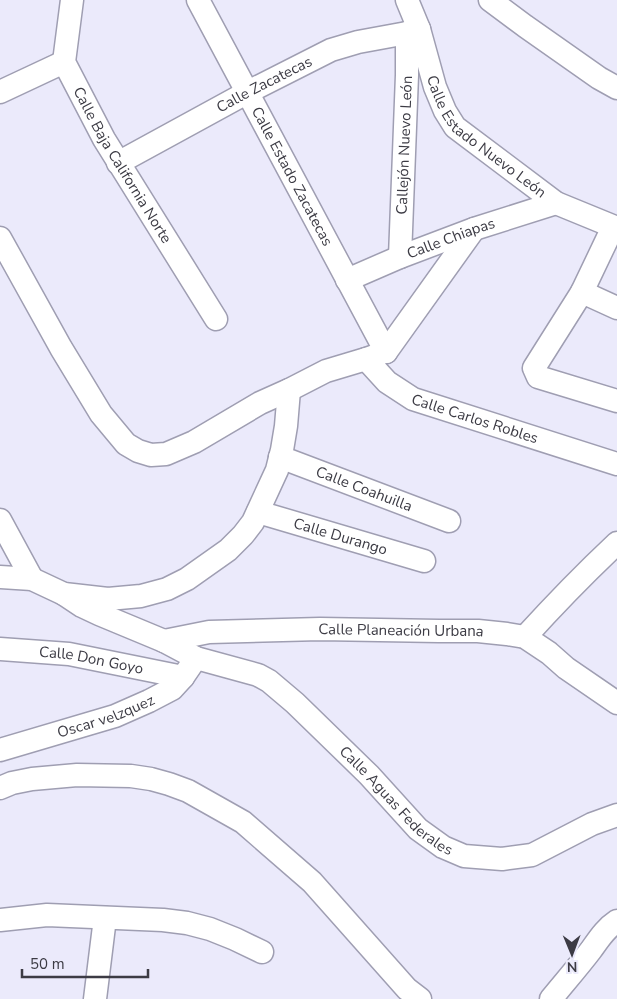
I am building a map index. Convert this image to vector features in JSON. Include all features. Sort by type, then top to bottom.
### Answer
[{"type":"street","points":[[0,92],[64,62],[72,0]]},
{"type":"street","name":"Calle Estado Zacatecas","points":[[198,0],[348,280],[376,356]]},
{"type":"street","name":"Calle Estado Nuevo León","points":[[407,0],[413,31],[444,111],[455,127],[556,203],[615,227]]},
{"type":"street","points":[[490,0],[599,78],[617,88]]},
{"type":"street","name":"Calle Zacatecas","points":[[118,163],[248,92],[332,50],[358,42],[413,31]]},
{"type":"street","name":"Callejón Nuevo León","points":[[400,257],[407,75],[413,31]]},
{"type":"street","name":"Calle Baja California Norte","points":[[64,62],[118,163],[216,319]]},
{"type":"street","name":"Calle Chiapas","points":[[348,280],[400,257],[474,229],[556,203]]},
{"type":"street","points":[[615,227],[582,292],[534,368],[538,377],[617,401]]},
{"type":"street","points":[[0,238],[61,348],[101,414],[126,444],[138,452],[152,455],[166,454],[194,442],[260,403],[326,371],[376,356],[474,229]]},
{"type":"street","points":[[582,292],[617,308]]},
{"type":"street","name":"Calle Carlos Robles","points":[[376,356],[387,382],[413,399],[617,464]]},
{"type":"street","points":[[0,577],[32,579],[64,594],[108,598],[141,596],[167,589],[187,579],[228,550],[253,522],[277,470],[286,426],[289,390]]},
{"type":"street","name":"Calle Coahuilla","points":[[280,457],[449,521]]},
{"type":"street","name":"Calle Durango","points":[[258,512],[424,561]]},
{"type":"street","points":[[0,520],[32,579]]},
{"type":"street","points":[[525,637],[590,568],[617,543]]},
{"type":"street","name":"Calle Aguas Federales","points":[[64,594],[82,606],[164,641],[196,658],[258,674],[269,681],[309,716],[368,775],[418,829],[443,847],[464,856],[502,859],[532,855],[592,824],[617,815]]},
{"type":"street","name":"Calle Planeación Urbana","points":[[164,641],[209,632],[320,629],[478,630],[525,637],[617,704]]},
{"type":"street","name":"Calle Don Goyo","points":[[0,649],[69,654],[183,677]]},
{"type":"street","name":"Oscar velzquez","points":[[0,750],[115,716],[149,702],[172,689],[196,658]]},
{"type":"street","points":[[0,788],[12,783],[32,779],[77,775],[131,776],[169,784],[188,791],[243,822],[312,882],[407,989],[420,999]]},
{"type":"street","points":[[0,920],[47,915],[163,920],[187,923],[210,929],[262,952]]},
{"type":"street","points":[[95,999],[105,918]]},
{"type":"street","points":[[551,999],[599,938],[617,921]]}]
